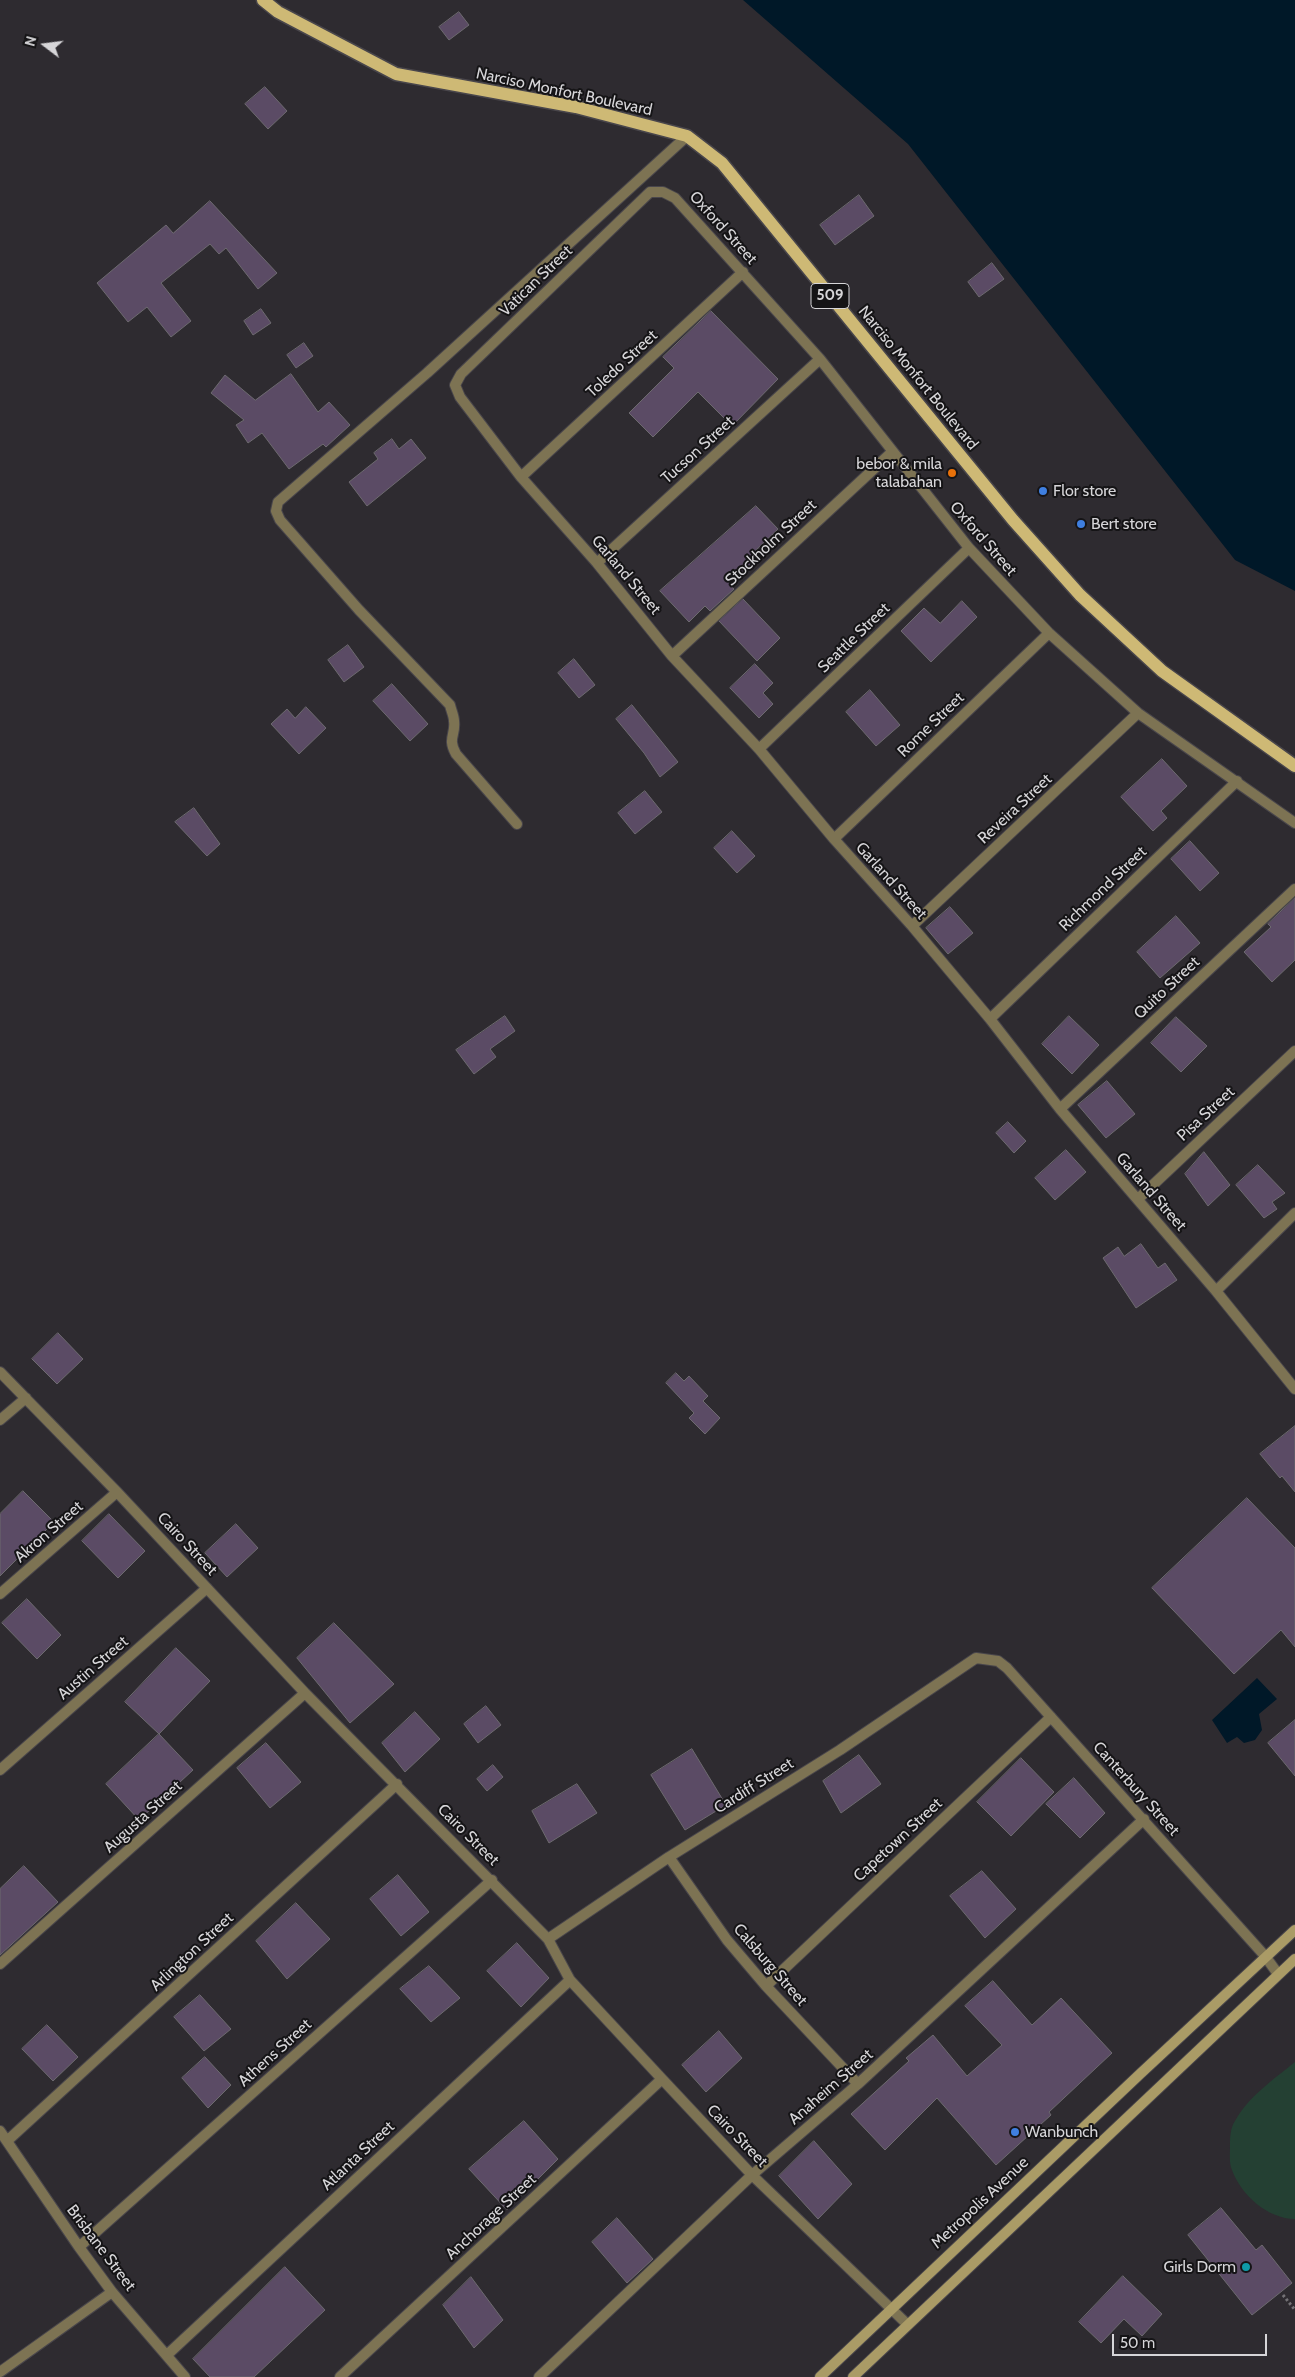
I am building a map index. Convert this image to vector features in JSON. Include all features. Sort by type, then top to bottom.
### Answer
[{"type":"main road","name":"Narciso Monfort Boulevard","points":[[263,0],[278,12],[396,74],[576,108],[687,136],[722,163],[1012,520],[1080,595],[1162,671],[1295,766]]},
{"type":"main road","name":"Metropolis Avenue","points":[[820,2377],[891,2307],[1295,1930]]},
{"type":"main road","points":[[852,2377],[1295,1959]]},
{"type":"street","points":[[517,824],[451,746],[454,722],[450,705],[359,610],[280,520],[276,512],[278,502],[334,456],[427,373],[687,136]]},
{"type":"street","name":"Oxford Street","points":[[650,192],[663,192],[676,198],[744,272],[820,359],[891,453],[969,548],[1049,633],[1138,713],[1295,823]]},
{"type":"street","name":"Vatican Street","points":[[460,397],[455,385],[461,374],[650,192]]},
{"type":"street","name":"Toledo Street","points":[[521,477],[744,272]]},
{"type":"street","name":"Tucson Street","points":[[597,563],[820,359]]},
{"type":"street","name":"Garland Street","points":[[460,397],[521,477],[597,563],[672,656],[759,748],[834,839],[912,926],[990,1019],[1060,1109],[1293,1382]]},
{"type":"street","name":"Stockholm Street","points":[[672,656],[891,453]]},
{"type":"street","name":"Seattle Street","points":[[759,748],[969,548]]},
{"type":"street","name":"Rome Street","points":[[834,839],[1049,633]]},
{"type":"street","name":"Reveira Street","points":[[912,926],[1138,713]]},
{"type":"street","name":"Richmond Street","points":[[990,1019],[1237,781]]},
{"type":"street","name":"Quito Street","points":[[1060,1109],[1295,889]]},
{"type":"street","name":"Pisa Street","points":[[1138,1199],[1295,1051]]},
{"type":"street","points":[[1216,1291],[1295,1213]]},
{"type":"street","name":"Cairo Street","points":[[0,1372],[117,1492],[305,1693],[492,1880],[548,1939],[570,1980],[752,2175],[907,2324]]},
{"type":"street","points":[[0,1420],[26,1398]]},
{"type":"street","name":"Akron Street","points":[[0,1594],[117,1492]]},
{"type":"street","name":"Austin Street","points":[[0,1770],[206,1588]]},
{"type":"street","name":"Canterbury Street","points":[[976,1658],[998,1661],[1052,1717],[1266,1956],[1278,1974]]},
{"type":"street","name":"Cardiff Street","points":[[548,1939],[669,1857],[840,1750],[976,1658]]},
{"type":"street","name":"Augusta Street","points":[[0,1964],[305,1693]]},
{"type":"street","name":"Capetown Street","points":[[766,1986],[1052,1717]]},
{"type":"street","name":"Arlington Street","points":[[7,2141],[397,1784]]},
{"type":"street","name":"Anaheim Street","points":[[539,2377],[752,2175],[858,2084],[1144,1819]]},
{"type":"street","name":"Calsburg Street","points":[[669,1857],[727,1940],[766,1986],[858,2084]]},
{"type":"street","name":"Athens Street","points":[[78,2247],[492,1880]]},
{"type":"street","name":"Atlanta Street","points":[[168,2354],[570,1980]]},
{"type":"street","name":"Anchorage Street","points":[[340,2377],[662,2079]]},
{"type":"street","name":"Brisbane Street","points":[[0,2132],[78,2247],[112,2292],[168,2354],[185,2377]]},
{"type":"street","points":[[0,2372],[112,2292]]},
{"type":"path","points":[[1283,2295],[1295,2310]]},
{"type":"green space","points":[[1295,2062],[1295,2219],[1275,2215],[1266,2210],[1257,2204],[1242,2188],[1231,2167],[1230,2137],[1233,2124],[1247,2104]]},
{"type":"water","points":[[743,0],[1295,0],[1295,591],[1235,560],[908,144]]},
{"type":"water","points":[[1257,1678],[1277,1699],[1259,1714],[1262,1730],[1255,1740],[1244,1743],[1237,1737],[1227,1743],[1212,1720]]},
{"type":"building","points":[[459,12],[469,25],[449,40],[439,27]]},
{"type":"building","points":[[265,87],[287,111],[268,129],[245,104]]},
{"type":"building","points":[[859,195],[874,216],[835,245],[820,225]]},
{"type":"building","points":[[210,201],[277,273],[258,289],[226,248],[219,254],[210,244],[161,283],[191,321],[171,337],[147,307],[128,322],[97,283],[166,225],[173,233]]},
{"type":"building","points":[[992,263],[1004,279],[979,297],[968,282]]},
{"type":"building","points":[[261,309],[271,323],[253,335],[244,321]]},
{"type":"building","points":[[711,311],[778,379],[732,426],[698,392],[653,437],[629,413],[674,368],[663,357]]},
{"type":"building","points":[[304,343],[313,356],[296,368],[287,355]]},
{"type":"building","points":[[291,374],[318,412],[329,402],[350,425],[326,447],[323,444],[289,469],[262,433],[248,443],[236,425],[244,420],[211,393],[225,375],[255,400]]},
{"type":"building","points":[[392,439],[399,449],[411,439],[426,458],[367,506],[349,482],[378,459],[374,453]]},
{"type":"building","points":[[756,506],[778,529],[754,552],[760,559],[729,585],[734,589],[710,611],[705,606],[689,622],[660,591]]},
{"type":"building","points":[[743,599],[780,638],[757,661],[719,621]]},
{"type":"building","points":[[962,601],[977,617],[931,662],[901,631],[924,608],[940,623]]},
{"type":"building","points":[[348,645],[364,667],[344,682],[328,660]]},
{"type":"building","points":[[574,659],[595,685],[579,698],[558,673]]},
{"type":"building","points":[[755,664],[773,683],[763,693],[773,704],[759,718],[730,688]]},
{"type":"building","points":[[392,684],[428,724],[410,741],[373,701]]},
{"type":"building","points":[[870,690],[900,725],[876,746],[846,712]]},
{"type":"building","points":[[632,705],[678,762],[660,777],[644,753],[616,719]]},
{"type":"building","points":[[306,707],[326,728],[299,754],[271,724],[287,709],[295,718]]},
{"type":"building","points":[[1162,759],[1187,786],[1161,811],[1167,818],[1153,831],[1121,797]]},
{"type":"building","points":[[645,791],[662,812],[635,834],[618,813]]},
{"type":"building","points":[[194,808],[220,844],[207,856],[175,822]]},
{"type":"building","points":[[732,831],[755,856],[737,873],[714,848]]},
{"type":"building","points":[[1190,841],[1219,873],[1200,891],[1171,859]]},
{"type":"building","points":[[1295,898],[1295,960],[1272,982],[1244,952],[1271,927],[1268,924]]},
{"type":"building","points":[[950,907],[973,933],[948,954],[926,928]]},
{"type":"building","points":[[1176,916],[1200,943],[1160,978],[1137,952]]},
{"type":"building","points":[[505,1016],[515,1031],[490,1049],[496,1057],[474,1074],[456,1050]]},
{"type":"building","points":[[1069,1016],[1099,1045],[1072,1074],[1042,1044]]},
{"type":"building","points":[[1176,1017],[1207,1046],[1181,1072],[1151,1043]]},
{"type":"building","points":[[1107,1081],[1135,1114],[1106,1138],[1078,1105]]},
{"type":"building","points":[[1008,1122],[1026,1141],[1014,1153],[996,1133]]},
{"type":"building","points":[[1066,1150],[1086,1172],[1055,1200],[1035,1178]]},
{"type":"building","points":[[1204,1152],[1230,1185],[1208,1206],[1185,1174]]},
{"type":"building","points":[[1258,1165],[1285,1193],[1272,1202],[1277,1209],[1264,1218],[1236,1185]]},
{"type":"building","points":[[1141,1244],[1158,1268],[1165,1263],[1177,1280],[1136,1308],[1103,1258],[1118,1247],[1124,1256]]},
{"type":"building","points":[[58,1333],[83,1359],[57,1384],[32,1359]]},
{"type":"building","points":[[676,1373],[684,1381],[689,1376],[708,1396],[703,1401],[720,1418],[705,1434],[689,1418],[694,1413],[666,1383]]},
{"type":"building","points":[[1295,1426],[1295,1492],[1282,1476],[1280,1478],[1260,1454]]},
{"type":"building","points":[[23,1491],[54,1522],[0,1576],[0,1514]]},
{"type":"building","points":[[1247,1498],[1295,1548],[1295,1647],[1281,1630],[1234,1674],[1152,1588]]},
{"type":"building","points":[[109,1514],[145,1551],[118,1578],[82,1541]]},
{"type":"building","points":[[236,1524],[258,1548],[227,1577],[205,1553]]},
{"type":"building","points":[[27,1599],[61,1635],[37,1659],[2,1623]]},
{"type":"building","points":[[334,1623],[394,1684],[350,1723],[297,1658]]},
{"type":"building","points":[[176,1648],[210,1681],[159,1734],[125,1702]]},
{"type":"building","points":[[486,1706],[501,1725],[478,1743],[464,1724]]},
{"type":"building","points":[[415,1712],[440,1739],[405,1772],[382,1743]]},
{"type":"building","points":[[1295,1720],[1295,1776],[1268,1743]]},
{"type":"building","points":[[159,1734],[193,1770],[139,1820],[106,1784]]},
{"type":"building","points":[[266,1743],[301,1782],[270,1808],[237,1768]]},
{"type":"building","points":[[692,1749],[726,1805],[685,1830],[651,1775]]},
{"type":"building","points":[[859,1755],[881,1784],[841,1813],[823,1781]]},
{"type":"building","points":[[1021,1758],[1054,1792],[1011,1836],[977,1802]]},
{"type":"building","points":[[493,1765],[503,1777],[487,1791],[477,1779]]},
{"type":"building","points":[[1074,1778],[1105,1813],[1080,1838],[1046,1804]]},
{"type":"building","points":[[577,1784],[597,1813],[549,1843],[532,1811]]},
{"type":"building","points":[[24,1866],[58,1902],[0,1955],[0,1889]]},
{"type":"building","points":[[982,1871],[1016,1909],[985,1938],[950,1896]]},
{"type":"building","points":[[398,1875],[429,1912],[401,1936],[370,1899]]},
{"type":"building","points":[[296,1903],[330,1939],[287,1979],[256,1941]]},
{"type":"building","points":[[517,1943],[549,1978],[521,2007],[487,1971]]},
{"type":"building","points":[[429,1966],[460,1998],[431,2022],[400,1989]]},
{"type":"building","points":[[993,1981],[1032,2025],[1061,1998],[1112,2053],[1049,2112],[1051,2115],[996,2165],[937,2098],[885,2150],[851,2114],[909,2061],[906,2058],[933,2035],[967,2076],[1002,2045],[965,2006]]},
{"type":"building","points":[[200,1995],[231,2029],[204,2051],[174,2017]]},
{"type":"building","points":[[47,2025],[78,2057],[53,2081],[22,2049]]},
{"type":"building","points":[[719,2031],[742,2058],[706,2092],[682,2065]]},
{"type":"building","points":[[205,2057],[231,2085],[208,2108],[182,2078]]},
{"type":"building","points":[[524,2121],[558,2159],[507,2210],[469,2169]]},
{"type":"building","points":[[814,2141],[852,2184],[818,2219],[779,2176]]},
{"type":"building","name":"Girls Dorm","points":[[1221,2208],[1256,2250],[1262,2245],[1292,2283],[1252,2315],[1188,2235]]},
{"type":"building","points":[[617,2218],[653,2259],[627,2283],[592,2242]]},
{"type":"building","points":[[285,2267],[325,2310],[254,2377],[210,2377],[193,2359]]},
{"type":"building","points":[[1123,2276],[1162,2314],[1142,2336],[1124,2319],[1101,2343],[1079,2322]]},
{"type":"building","points":[[471,2277],[503,2320],[474,2348],[443,2305]]},
{"type":"place","name":"bebor & mila talabahan","points":[[952,473]]},
{"type":"place","name":"Flor store","points":[[1043,491]]},
{"type":"place","name":"Bert store","points":[[1081,524]]},
{"type":"place","name":"Wanbunch","points":[[1015,2132]]},
{"type":"place","name":"Girls Dorm","points":[[1246,2267]]}]
